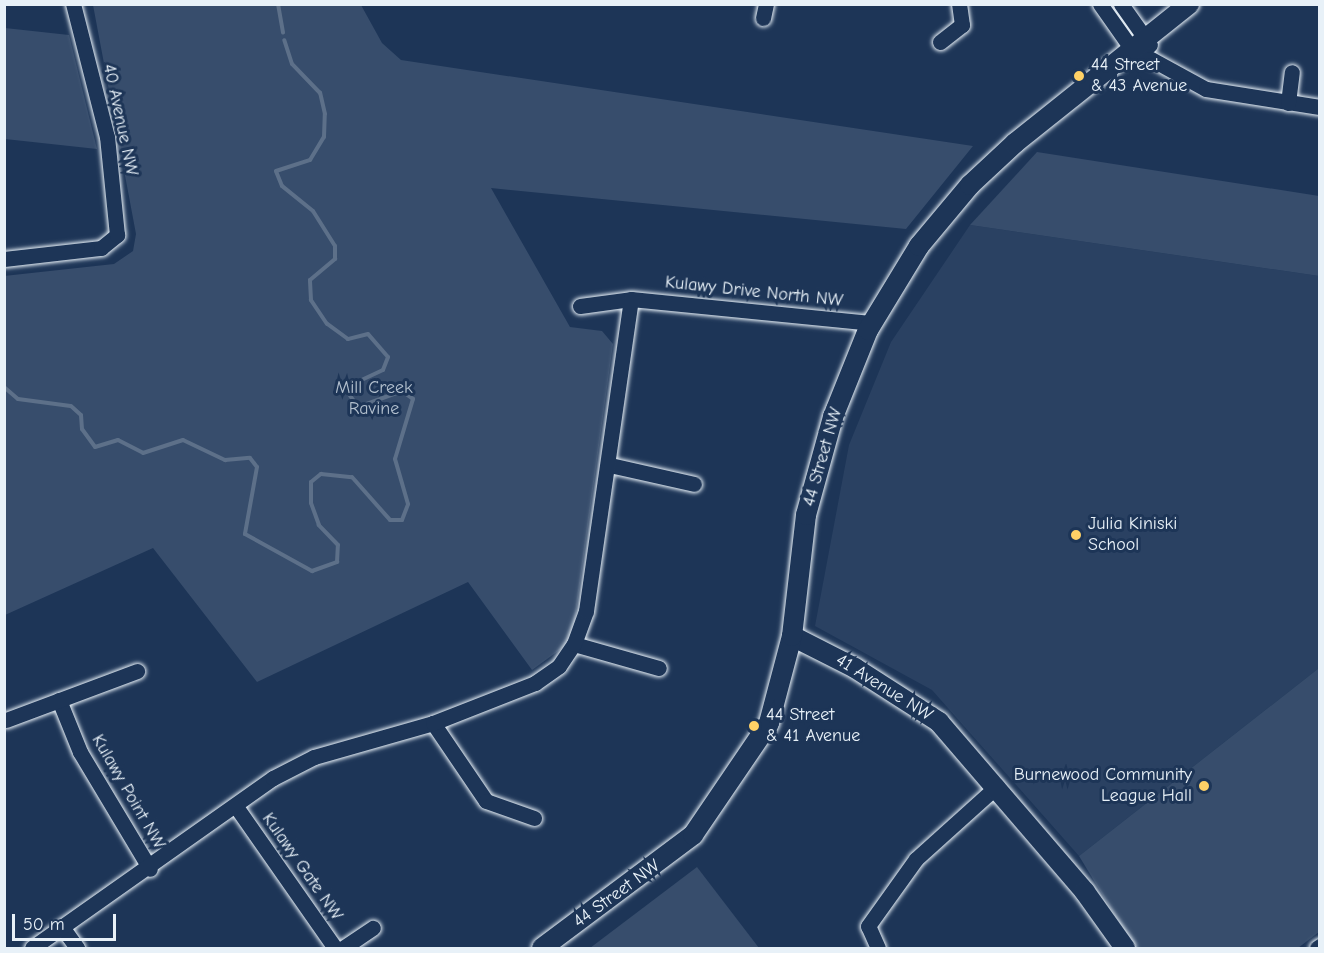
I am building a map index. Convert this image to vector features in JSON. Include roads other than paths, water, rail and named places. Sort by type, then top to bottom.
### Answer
[{"type":"street","name":"40 Avenue NW","points":[[4,260],[111,243],[119,226],[112,163],[73,4]]},
{"type":"street","points":[[940,42],[962,25],[959,4]]},
{"type":"street","points":[[1100,4],[1156,59],[1206,89],[1320,107]]},
{"type":"street","points":[[1121,4],[1138,42]]},
{"type":"street","name":"44 Street NW","points":[[542,948],[693,834],[769,723],[792,636],[807,515],[833,417],[873,323],[919,246],[970,185],[1138,42],[1189,4]]},
{"type":"street","points":[[1288,103],[1292,72]]},
{"type":"street","points":[[32,948],[237,808],[273,778],[314,757],[433,723],[535,683],[559,666],[574,644],[586,611],[610,465],[631,299]]},
{"type":"street","name":"Kulawy Drive North NW","points":[[580,306],[631,299],[873,323]]},
{"type":"street","points":[[610,465],[694,484]]},
{"type":"street","name":"41 Avenue NW","points":[[792,636],[855,668],[939,722],[997,786],[1125,948]]},
{"type":"street","points":[[574,644],[659,668]]},
{"type":"street","points":[[6,720],[137,671]]},
{"type":"street","name":"Kulawy Point NW","points":[[60,700],[80,752],[150,869]]},
{"type":"street","points":[[433,723],[486,801],[534,818]]},
{"type":"street","points":[[878,948],[868,934],[868,926],[922,851],[997,786]]},
{"type":"street","name":"Kulawy Gate NW","points":[[237,808],[335,948]]},
{"type":"street","points":[[62,927],[77,948]]},
{"type":"street","points":[[343,948],[373,928]]},
{"type":"waterway","points":[[278,4],[283,33]]},
{"type":"waterway","points":[[4,387],[18,399],[71,406],[81,415],[82,429],[95,447],[118,440],[143,453],[183,440],[225,460],[250,458],[257,467],[245,534],[312,571],[337,562],[338,545],[319,525],[311,503],[311,482],[321,474],[352,477],[390,520],[402,520],[408,504],[395,459],[413,399],[402,391],[358,407],[349,394],[353,384],[383,370],[388,357],[368,334],[348,339],[327,324],[311,300],[310,280],[335,259],[335,246],[313,211],[282,186],[276,171],[310,160],[324,137],[325,114],[320,93],[292,64],[284,40]]},
{"type":"place","name":"44 Street & 43 Avenue","points":[[1079,76]]},
{"type":"place","name":"Julia Kiniski School","points":[[1076,535]]},
{"type":"place","name":"44 Street & 41 Avenue","points":[[754,726]]},
{"type":"place","name":"Burnewood Community League Hall","points":[[1204,786]]},
{"type":"park label","name":"Mill Creek Ravine","points":[[374,399]]}]
